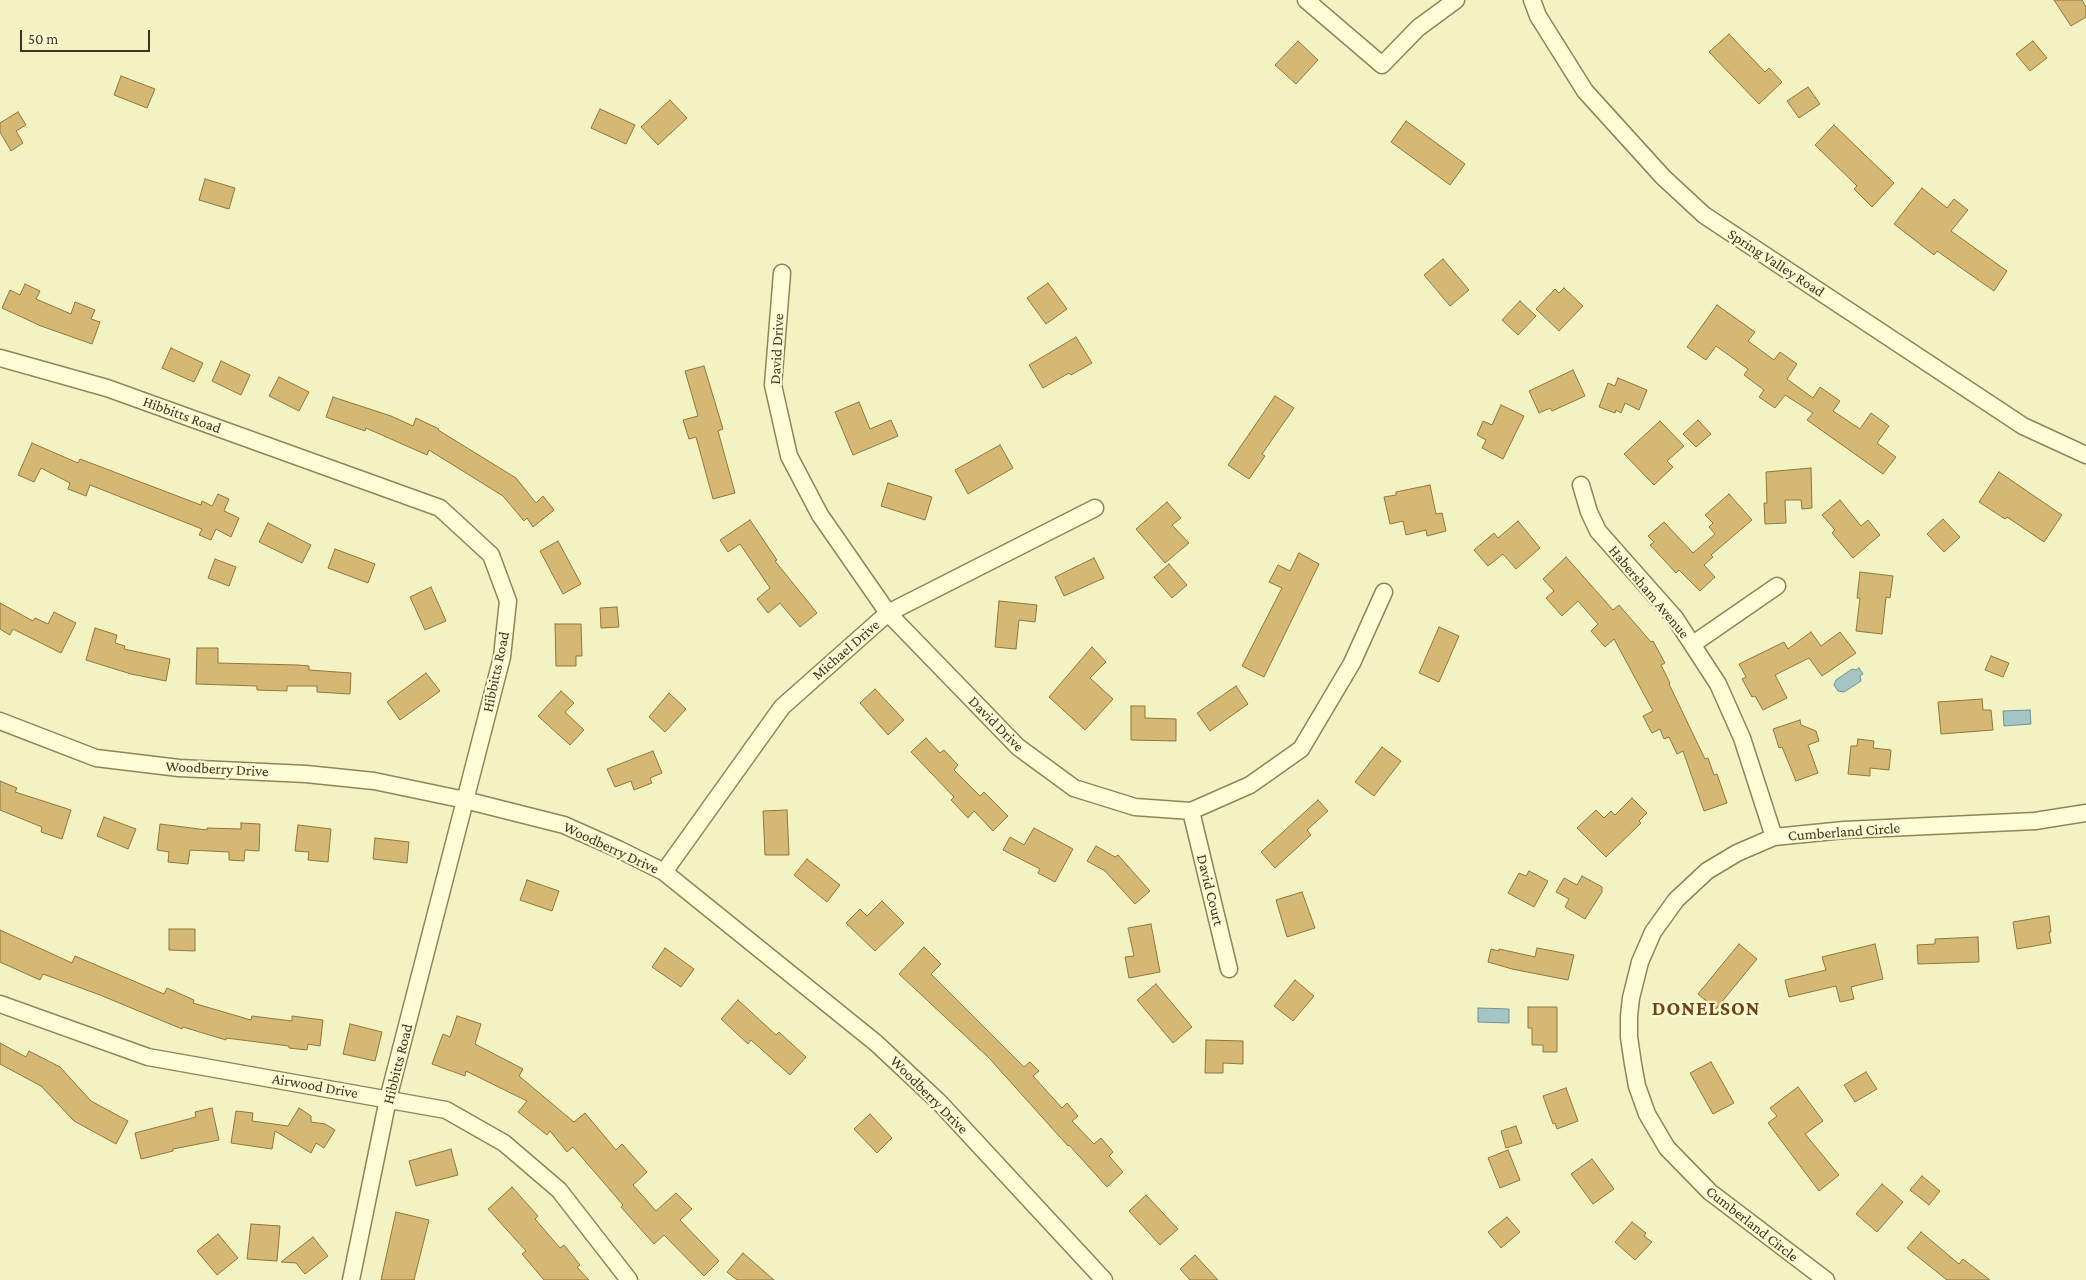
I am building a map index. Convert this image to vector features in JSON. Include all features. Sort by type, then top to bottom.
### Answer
[{"type":"street","points":[[1306,0],[1382,65],[1418,28],[1456,0]]},
{"type":"street","name":"Spring Valley Road","points":[[1532,0],[1538,16],[1585,91],[1663,177],[1704,215],[2023,426],[2086,455]]},
{"type":"street","name":"David Drive","points":[[782,272],[773,385],[789,456],[820,515],[888,613],[1018,747],[1074,788],[1135,807],[1191,811],[1250,785],[1301,749],[1352,663],[1384,592]]},
{"type":"street","name":"Hibbitts Road","points":[[0,358],[107,388],[440,508],[491,555],[508,601],[502,657],[388,1099],[351,1280]]},
{"type":"street","name":"Habersham Avenue","points":[[1581,485],[1589,512],[1598,531],[1653,590],[1693,644],[1718,684],[1742,738],[1774,837]]},
{"type":"street","name":"Michael Drive","points":[[664,872],[782,707],[888,613],[1095,508]]},
{"type":"street","points":[[1693,644],[1777,586]]},
{"type":"street","name":"Woodberry Drive","points":[[0,721],[96,758],[179,768],[306,774],[354,779],[465,800],[564,825],[664,872],[876,1043],[939,1102],[1104,1280]]},
{"type":"street","name":"David Court","points":[[1191,811],[1229,969]]},
{"type":"street","name":"Cumberland Circle","points":[[1826,1280],[1710,1192],[1667,1148],[1647,1114],[1640,1094],[1629,1038],[1631,998],[1640,962],[1653,932],[1676,900],[1707,871],[1737,853],[1774,837],[1844,830],[2035,821],[2086,814]]},
{"type":"street","name":"Airwood Drive","points":[[0,1004],[148,1057],[446,1110],[504,1143],[559,1190],[628,1280]]},
{"type":"water","points":[[1859,668],[1863,674],[1860,676],[1861,681],[1844,692],[1838,691],[1834,685],[1836,680],[1852,669],[1856,670]]},
{"type":"water","points":[[2030,710],[2031,724],[2004,726],[2003,711]]},
{"type":"water","points":[[1478,1008],[1509,1009],[1509,1023],[1478,1022]]},
{"type":"building","points":[[2054,0],[2082,0],[2086,7],[2086,17],[2071,26]]},
{"type":"building","points":[[1729,34],[1765,72],[1769,68],[1782,82],[1759,104],[1709,52]]},
{"type":"building","points":[[1298,41],[1318,60],[1296,84],[1275,65]]},
{"type":"building","points":[[2033,41],[2047,58],[2030,71],[2016,54]]},
{"type":"building","points":[[121,76],[155,89],[147,108],[114,95]]},
{"type":"building","points":[[1808,87],[1820,104],[1799,118],[1787,101]]},
{"type":"building","points":[[670,100],[687,118],[658,145],[641,127]]},
{"type":"building","points":[[600,109],[635,125],[626,144],[591,128]]},
{"type":"building","points":[[18,112],[26,125],[16,131],[23,143],[11,151],[0,132],[0,123]]},
{"type":"building","points":[[1406,121],[1465,164],[1450,185],[1391,142]]},
{"type":"building","points":[[1834,125],[1894,183],[1872,207],[1854,189],[1857,186],[1815,145]]},
{"type":"building","points":[[205,179],[235,188],[229,209],[199,200]]},
{"type":"building","points":[[1922,188],[1947,208],[1954,199],[1968,210],[1951,231],[2007,271],[1994,291],[1937,251],[1934,255],[1894,224]]},
{"type":"building","points":[[1443,259],[1469,290],[1450,306],[1424,275]]},
{"type":"building","points":[[1048,283],[1067,309],[1046,324],[1027,298]]},
{"type":"building","points":[[25,284],[40,291],[36,299],[71,314],[75,302],[95,310],[91,319],[100,322],[92,344],[41,326],[2,308],[10,290],[20,295]]},
{"type":"building","points":[[1564,288],[1583,306],[1559,331],[1536,309],[1555,289],[1559,293]]},
{"type":"building","points":[[1520,301],[1536,316],[1518,335],[1502,320]]},
{"type":"building","points":[[1717,305],[1755,332],[1748,341],[1774,360],[1780,352],[1797,364],[1787,379],[1813,398],[1820,387],[1840,401],[1833,411],[1860,429],[1871,413],[1889,426],[1877,443],[1896,457],[1883,474],[1807,420],[1813,413],[1785,395],[1775,408],[1759,397],[1764,390],[1744,375],[1748,369],[1716,346],[1706,360],[1687,347]]},
{"type":"building","points":[[1076,337],[1092,363],[1071,375],[1069,373],[1043,388],[1029,365]]},
{"type":"building","points":[[171,348],[203,363],[194,382],[162,368]]},
{"type":"building","points":[[221,361],[250,375],[241,395],[212,381]]},
{"type":"building","points":[[704,366],[723,429],[718,431],[735,493],[713,499],[696,437],[689,439],[683,420],[698,416],[685,371]]},
{"type":"building","points":[[1573,370],[1585,396],[1552,411],[1550,408],[1539,413],[1529,391]]},
{"type":"building","points":[[279,377],[309,392],[299,411],[269,396]]},
{"type":"building","points":[[1618,378],[1647,390],[1639,410],[1625,403],[1621,413],[1616,410],[1615,413],[1599,407],[1608,383],[1615,386]]},
{"type":"building","points":[[1275,396],[1294,408],[1262,454],[1265,456],[1249,479],[1228,465]]},
{"type":"building","points":[[333,397],[391,416],[413,426],[416,418],[439,429],[516,478],[536,503],[543,496],[554,510],[533,527],[527,518],[524,521],[503,496],[429,450],[427,455],[366,428],[365,431],[326,417]]},
{"type":"building","points":[[859,402],[870,429],[891,420],[898,436],[853,455],[835,412]]},
{"type":"building","points":[[1501,405],[1524,416],[1503,459],[1482,448],[1486,440],[1477,435],[1483,421],[1492,425]]},
{"type":"building","points":[[1698,420],[1711,434],[1696,447],[1683,434]]},
{"type":"building","points":[[1660,421],[1684,446],[1667,461],[1673,467],[1654,485],[1624,454]]},
{"type":"building","points":[[32,443],[78,463],[80,459],[201,505],[202,501],[212,506],[218,494],[229,499],[224,511],[239,518],[231,537],[216,529],[211,540],[199,535],[202,529],[90,485],[86,496],[68,489],[70,483],[41,468],[34,482],[18,475]]},
{"type":"building","points":[[1000,445],[1013,468],[968,494],[955,470]]},
{"type":"building","points":[[1811,468],[1812,508],[1802,509],[1801,500],[1785,500],[1786,523],[1765,524],[1764,503],[1767,503],[1766,472]]},
{"type":"building","points":[[1999,472],[2062,515],[2044,542],[2007,517],[2005,519],[1979,502]]},
{"type":"building","points":[[888,483],[932,497],[925,520],[881,506]]},
{"type":"building","points":[[1430,485],[1436,514],[1442,513],[1446,531],[1427,536],[1426,530],[1406,535],[1403,521],[1390,524],[1384,497],[1396,495],[1396,492]]},
{"type":"building","points":[[1729,494],[1752,520],[1711,555],[1713,557],[1704,565],[1715,577],[1700,591],[1679,570],[1676,573],[1650,545],[1654,542],[1648,536],[1664,522],[1693,553],[1715,534],[1709,527],[1713,523],[1705,515]]},
{"type":"building","points":[[1840,500],[1861,526],[1868,520],[1880,535],[1853,558],[1832,533],[1835,530],[1822,515]]},
{"type":"building","points":[[1167,502],[1181,518],[1172,525],[1189,543],[1165,563],[1136,529]]},
{"type":"building","points":[[1943,519],[1960,537],[1944,552],[1927,534]]},
{"type":"building","points":[[750,520],[777,560],[775,561],[817,613],[800,627],[780,603],[768,613],[757,599],[770,588],[740,544],[728,552],[720,540]]},
{"type":"building","points":[[1518,521],[1540,548],[1516,569],[1503,554],[1488,566],[1474,550],[1494,533],[1498,538]]},
{"type":"building","points":[[268,523],[311,545],[302,563],[259,542]]},
{"type":"building","points":[[558,541],[581,584],[563,594],[540,551]]},
{"type":"building","points":[[335,549],[375,564],[368,583],[328,568]]},
{"type":"building","points":[[1299,553],[1319,564],[1264,677],[1242,666],[1282,588],[1269,582],[1278,565],[1290,571]]},
{"type":"building","points":[[1566,557],[1613,610],[1619,605],[1651,642],[1653,641],[1665,663],[1661,665],[1669,684],[1705,759],[1708,758],[1714,775],[1717,774],[1727,803],[1704,811],[1683,751],[1677,754],[1669,737],[1664,739],[1660,729],[1652,733],[1643,716],[1653,711],[1614,639],[1605,647],[1591,631],[1598,624],[1578,601],[1562,616],[1546,598],[1554,591],[1543,579]]},
{"type":"building","points":[[1094,558],[1104,578],[1064,596],[1055,577]]},
{"type":"building","points":[[215,559],[236,567],[229,586],[208,578]]},
{"type":"building","points":[[1169,564],[1187,585],[1172,598],[1154,577]]},
{"type":"building","points":[[1860,572],[1893,576],[1890,598],[1886,597],[1882,634],[1856,631],[1860,598],[1857,598]]},
{"type":"building","points":[[431,587],[446,621],[425,630],[410,597]]},
{"type":"building","points":[[999,601],[1037,605],[1035,622],[1019,620],[1016,649],[995,647]]},
{"type":"building","points":[[0,603],[33,621],[35,618],[48,624],[54,612],[76,623],[61,653],[13,629],[10,635],[0,629]]},
{"type":"building","points":[[617,607],[619,627],[601,628],[600,608]]},
{"type":"building","points":[[555,624],[581,624],[582,656],[576,656],[576,666],[556,666]]},
{"type":"building","points":[[1439,627],[1459,636],[1439,682],[1419,673]]},
{"type":"building","points":[[95,628],[117,635],[115,643],[125,646],[124,649],[170,659],[166,681],[131,674],[86,660]]},
{"type":"building","points":[[1811,632],[1821,646],[1840,632],[1856,653],[1822,676],[1809,658],[1775,675],[1787,698],[1763,710],[1755,696],[1752,697],[1742,679],[1746,677],[1739,664],[1784,642],[1788,649]]},
{"type":"building","points":[[1092,647],[1106,662],[1090,678],[1113,699],[1085,730],[1049,697]]},
{"type":"building","points":[[197,648],[218,648],[218,663],[298,665],[309,666],[309,670],[351,673],[350,694],[317,692],[317,686],[287,686],[287,691],[257,690],[257,686],[196,684]]},
{"type":"building","points":[[1991,656],[2009,663],[2003,677],[1985,670]]},
{"type":"building","points":[[426,673],[440,691],[400,720],[387,702]]},
{"type":"building","points":[[1236,686],[1248,704],[1210,731],[1197,713]]},
{"type":"building","points":[[875,689],[904,720],[888,735],[860,703]]},
{"type":"building","points":[[561,691],[574,703],[565,712],[584,730],[570,745],[538,716]]},
{"type":"building","points":[[669,693],[686,709],[665,732],[649,717]]},
{"type":"building","points":[[1982,699],[1983,710],[1991,710],[1993,730],[1941,734],[1938,702]]},
{"type":"building","points":[[1131,706],[1145,706],[1145,718],[1176,719],[1176,741],[1131,740]]},
{"type":"building","points":[[1800,720],[1801,725],[1816,731],[1819,741],[1808,745],[1818,773],[1796,781],[1782,747],[1779,748],[1773,729]]},
{"type":"building","points":[[926,738],[940,753],[944,750],[958,765],[954,770],[980,796],[984,792],[1008,816],[993,831],[974,811],[968,818],[951,800],[954,797],[911,752]]},
{"type":"building","points":[[1858,739],[1874,741],[1873,748],[1891,750],[1889,770],[1870,768],[1870,776],[1848,774],[1851,746],[1857,746]]},
{"type":"building","points":[[1382,747],[1401,761],[1374,796],[1355,782]]},
{"type":"building","points":[[653,751],[662,773],[650,778],[652,783],[634,790],[631,781],[615,787],[607,769]]},
{"type":"building","points":[[0,781],[17,788],[15,792],[71,810],[62,839],[41,832],[42,827],[0,810]]},
{"type":"building","points":[[1632,798],[1647,813],[1639,821],[1641,823],[1606,857],[1577,828],[1596,810],[1604,818],[1611,811],[1615,815]]},
{"type":"building","points":[[1318,800],[1328,811],[1307,830],[1311,835],[1275,868],[1261,852]]},
{"type":"building","points":[[787,810],[789,855],[765,855],[763,811]]},
{"type":"building","points":[[104,817],[136,829],[128,849],[97,836]]},
{"type":"building","points":[[241,823],[260,824],[259,851],[245,850],[244,861],[229,860],[229,852],[190,850],[188,864],[168,862],[169,852],[157,850],[160,824],[207,830],[207,828],[241,829]]},
{"type":"building","points":[[298,825],[331,829],[328,862],[308,860],[309,852],[295,851]]},
{"type":"building","points":[[1034,828],[1073,849],[1055,882],[1038,873],[1040,869],[1003,850],[1010,837],[1024,845]]},
{"type":"building","points":[[375,838],[409,842],[407,863],[373,859]]},
{"type":"building","points":[[1096,846],[1115,857],[1118,855],[1150,891],[1135,904],[1105,871],[1087,861]]},
{"type":"building","points":[[807,859],[840,885],[827,902],[794,875]]},
{"type":"building","points":[[1529,871],[1548,881],[1534,907],[1508,893],[1519,873],[1526,876]]},
{"type":"building","points":[[1582,876],[1602,887],[1602,892],[1585,919],[1565,907],[1569,899],[1556,892],[1564,878],[1577,885]]},
{"type":"building","points":[[527,880],[559,891],[552,911],[520,900]]},
{"type":"building","points":[[1302,892],[1315,928],[1287,937],[1276,900]]},
{"type":"building","points":[[882,901],[904,923],[875,951],[846,923],[860,909],[867,916]]},
{"type":"building","points":[[2049,916],[2051,943],[2017,949],[2013,922]]},
{"type":"building","points":[[1151,924],[1160,972],[1129,978],[1125,957],[1134,956],[1128,928]]},
{"type":"building","points":[[169,929],[195,929],[195,951],[169,950]]},
{"type":"building","points":[[0,930],[72,963],[75,956],[164,994],[167,988],[194,1000],[193,1003],[251,1020],[252,1016],[292,1021],[292,1016],[323,1020],[320,1046],[308,1044],[307,1050],[226,1038],[226,1040],[183,1027],[182,1029],[43,974],[40,980],[0,962]]},
{"type":"building","points":[[1978,937],[1979,962],[1918,964],[1917,945],[1935,944],[1935,939]]},
{"type":"building","points":[[1739,944],[1757,959],[1716,1009],[1698,994]]},
{"type":"building","points":[[1875,944],[1883,979],[1851,987],[1854,999],[1840,1002],[1836,986],[1789,997],[1785,980],[1826,970],[1822,957]]},
{"type":"building","points":[[924,947],[941,964],[931,974],[1024,1067],[1030,1062],[1039,1071],[1033,1076],[1062,1108],[1067,1103],[1078,1116],[1072,1121],[1094,1144],[1101,1138],[1113,1152],[1109,1156],[1123,1172],[1107,1187],[989,1058],[899,974]]},
{"type":"building","points":[[665,948],[694,969],[681,987],[652,967]]},
{"type":"building","points":[[1537,948],[1574,955],[1568,980],[1512,969],[1488,962],[1491,949],[1535,957]]},
{"type":"building","points":[[1295,980],[1314,996],[1293,1021],[1274,1006]]},
{"type":"building","points":[[1156,984],[1192,1027],[1173,1043],[1137,1000]]},
{"type":"building","points":[[738,1000],[776,1035],[779,1032],[806,1057],[790,1075],[751,1040],[748,1044],[721,1019]]},
{"type":"building","points":[[1528,1007],[1557,1007],[1557,1052],[1543,1052],[1543,1045],[1532,1045],[1532,1028],[1528,1028]]},
{"type":"building","points":[[457,1016],[481,1024],[475,1044],[523,1069],[519,1076],[574,1122],[585,1113],[616,1150],[622,1144],[647,1172],[633,1185],[656,1211],[676,1193],[692,1209],[680,1220],[719,1261],[704,1276],[664,1235],[654,1244],[621,1207],[623,1205],[573,1147],[567,1152],[550,1131],[547,1135],[518,1112],[527,1101],[466,1071],[465,1076],[432,1064],[443,1034],[450,1037]]},
{"type":"building","points":[[350,1024],[382,1032],[375,1061],[343,1054]]},
{"type":"building","points":[[1206,1040],[1243,1041],[1243,1064],[1223,1063],[1223,1073],[1205,1073]]},
{"type":"building","points":[[0,1043],[26,1057],[29,1051],[60,1067],[91,1101],[128,1121],[116,1144],[74,1121],[41,1086],[0,1064]]},
{"type":"building","points":[[1711,1062],[1734,1103],[1713,1114],[1690,1073]]},
{"type":"building","points":[[1866,1072],[1877,1089],[1855,1102],[1844,1085]]},
{"type":"building","points":[[1798,1087],[1823,1121],[1805,1134],[1839,1175],[1819,1191],[1768,1123],[1777,1116],[1770,1108]]},
{"type":"building","points":[[1566,1088],[1578,1121],[1557,1129],[1555,1123],[1553,1124],[1543,1096]]},
{"type":"building","points":[[212,1108],[219,1140],[173,1149],[173,1151],[141,1159],[135,1133],[196,1117],[195,1112]]},
{"type":"building","points":[[299,1108],[311,1116],[311,1122],[325,1124],[335,1130],[324,1148],[316,1143],[311,1153],[275,1131],[272,1149],[231,1143],[236,1111],[253,1113],[252,1121],[288,1126]]},
{"type":"building","points":[[870,1114],[892,1138],[877,1153],[854,1129]]},
{"type":"building","points":[[1516,1126],[1522,1143],[1506,1148],[1501,1131]]},
{"type":"building","points":[[451,1149],[458,1175],[416,1186],[409,1161]]},
{"type":"building","points":[[1508,1150],[1520,1180],[1500,1188],[1488,1158]]},
{"type":"building","points":[[1592,1159],[1614,1189],[1593,1204],[1571,1174]]},
{"type":"building","points":[[1922,1176],[1940,1191],[1929,1205],[1910,1190]]},
{"type":"building","points":[[1882,1184],[1903,1202],[1877,1232],[1856,1214]]},
{"type":"building","points":[[512,1187],[538,1216],[535,1219],[560,1248],[564,1245],[580,1265],[577,1267],[589,1280],[544,1280],[522,1254],[526,1251],[488,1209]]},
{"type":"building","points":[[1146,1195],[1178,1229],[1160,1245],[1129,1211]]},
{"type":"building","points":[[396,1212],[429,1220],[414,1280],[381,1280]]},
{"type":"building","points":[[1507,1217],[1520,1232],[1501,1248],[1488,1232]]},
{"type":"building","points":[[1632,1222],[1646,1233],[1644,1236],[1652,1242],[1635,1260],[1615,1242]]},
{"type":"building","points":[[251,1224],[280,1226],[277,1261],[247,1259]]},
{"type":"building","points":[[1921,1232],[1959,1264],[1963,1259],[1990,1280],[1947,1280],[1907,1248]]},
{"type":"building","points":[[218,1234],[238,1258],[217,1275],[197,1251]]},
{"type":"building","points":[[313,1237],[328,1256],[305,1274],[296,1263],[281,1262]]},
{"type":"building","points":[[743,1253],[774,1280],[737,1280],[727,1272]]},
{"type":"building","points":[[1195,1255],[1218,1280],[1190,1280],[1180,1269]]},
{"type":"district","name":"DONELSON","points":[[1706,1009]]}]
